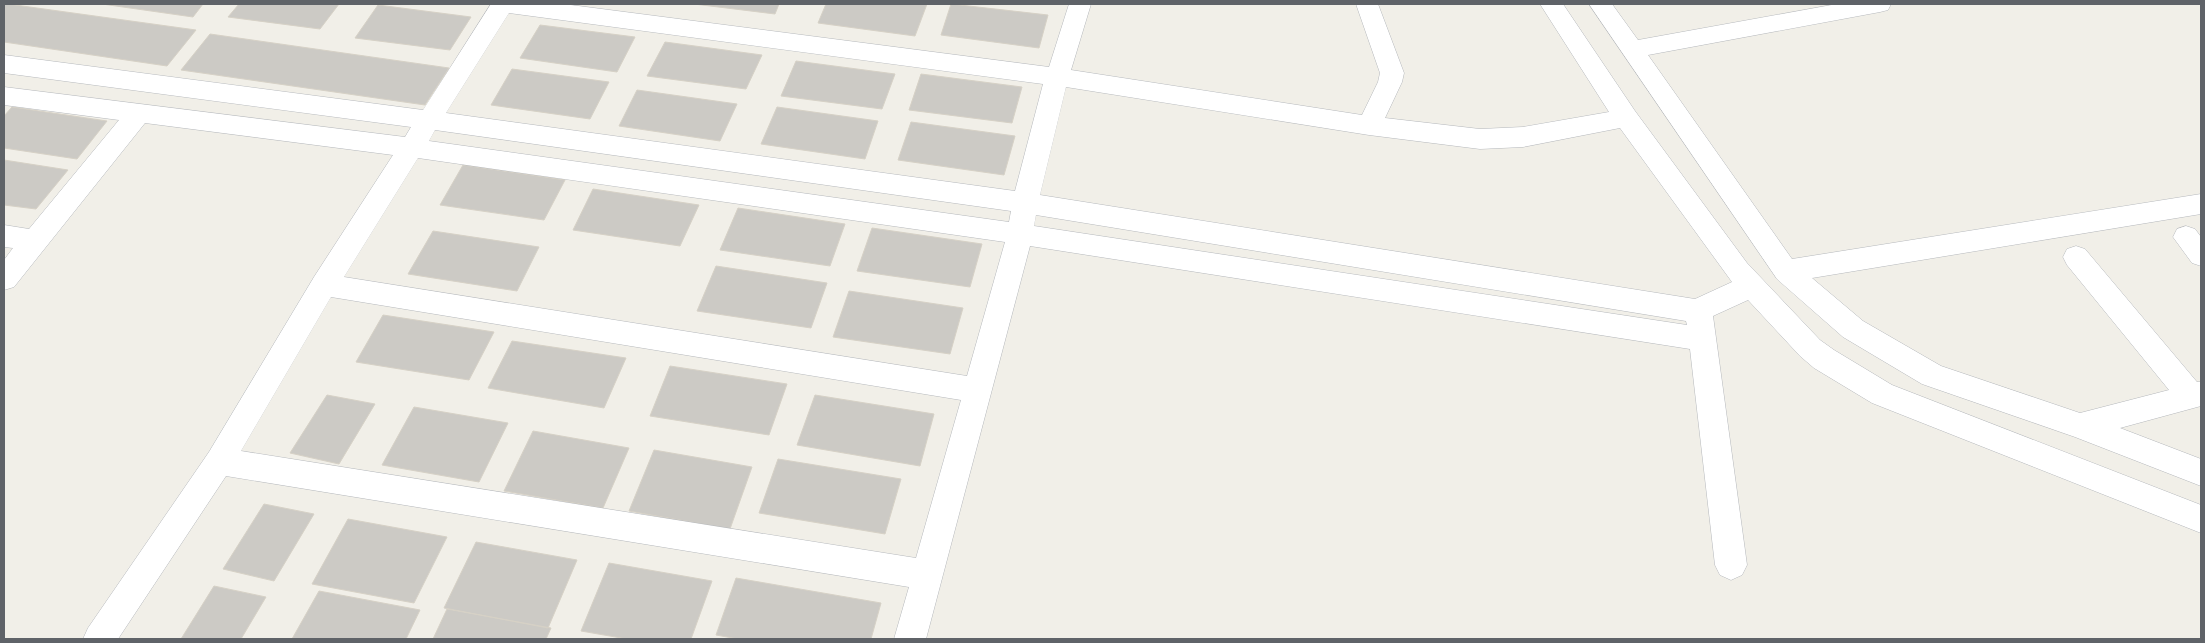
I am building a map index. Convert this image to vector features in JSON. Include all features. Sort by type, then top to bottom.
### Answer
[{"type":"street","points":[[99,639],[218,461],[324,285],[503,4],[1057,78],[1369,126],[1480,139],[1500,139],[1626,118]]},
{"type":"street","points":[[910,639],[1020,234],[1024,203],[1057,78],[1080,4]]},
{"type":"street","points":[[1367,4],[1392,73],[1390,82],[1369,126]]},
{"type":"street","points":[[1551,4],[1626,118],[1738,271],[1817,353],[1882,394],[2201,519]]},
{"type":"street","points":[[1600,4],[1786,271],[1853,330],[1932,375],[2080,426],[2201,473]]},
{"type":"street","points":[[1631,50],[1847,7],[1880,4]]},
{"type":"street","points":[[4,64],[428,120],[1024,203],[1699,311],[1707,305],[1752,286]]},
{"type":"street","points":[[4,96],[412,148],[1020,234],[1701,339]]},
{"type":"street","points":[[4,279],[139,113]]},
{"type":"street","points":[[1786,271],[2201,204]]},
{"type":"street","points":[[4,236],[34,241]]},
{"type":"street","points":[[2076,257],[2196,395],[2080,426]]},
{"type":"street","points":[[324,285],[977,390]]},
{"type":"street","points":[[1699,311],[1701,339],[1731,566]]},
{"type":"street","points":[[218,461],[928,574]]},
{"type":"building","points":[[4,4],[196,30],[167,66],[4,42]]},
{"type":"building","points":[[102,4],[203,4],[193,17]]},
{"type":"building","points":[[239,4],[339,4],[320,29],[228,17]]},
{"type":"building","points":[[694,4],[779,4],[775,14]]},
{"type":"building","points":[[826,4],[927,4],[915,36],[818,23]]},
{"type":"building","points":[[951,4],[1048,15],[1039,48],[941,35]]},
{"type":"building","points":[[378,5],[471,17],[450,50],[355,38]]},
{"type":"building","points":[[540,25],[635,37],[617,72],[520,58]]},
{"type":"building","points":[[210,34],[449,68],[425,105],[181,70]]},
{"type":"building","points":[[665,42],[762,55],[746,89],[647,76]]},
{"type":"building","points":[[796,61],[895,74],[882,109],[781,96]]},
{"type":"building","points":[[512,69],[609,82],[590,119],[491,105]]},
{"type":"building","points":[[921,74],[1022,87],[1012,123],[909,110]]},
{"type":"building","points":[[637,90],[737,104],[720,141],[619,126]]},
{"type":"building","points":[[12,107],[107,121],[77,159],[4,148],[4,116]]},
{"type":"building","points":[[777,107],[878,121],[865,159],[761,144]]},
{"type":"building","points":[[911,122],[1015,136],[1004,175],[898,160]]},
{"type":"building","points":[[4,160],[68,170],[36,209],[4,205]]},
{"type":"building","points":[[463,165],[565,180],[544,220],[440,205]]},
{"type":"building","points":[[593,189],[699,205],[680,246],[573,230]]},
{"type":"building","points":[[738,208],[845,224],[830,266],[720,250]]},
{"type":"building","points":[[872,228],[982,244],[970,287],[857,271]]},
{"type":"building","points":[[433,231],[539,247],[517,291],[408,274]]},
{"type":"building","points":[[716,266],[827,283],[811,328],[697,311]]},
{"type":"building","points":[[849,291],[963,308],[950,354],[833,337]]},
{"type":"building","points":[[383,315],[494,332],[469,380],[356,362]]},
{"type":"building","points":[[512,341],[626,358],[604,408],[488,388]]},
{"type":"building","points":[[670,366],[787,384],[769,435],[650,416]]},
{"type":"building","points":[[327,395],[375,404],[339,464],[290,453]]},
{"type":"building","points":[[815,395],[934,414],[920,466],[797,445]]},
{"type":"building","points":[[414,407],[508,423],[479,482],[382,465]]},
{"type":"building","points":[[533,431],[629,448],[603,508],[504,491]]},
{"type":"building","points":[[654,450],[752,467],[730,529],[629,511]]},
{"type":"building","points":[[778,459],[901,479],[885,534],[759,513]]},
{"type":"building","points":[[264,504],[314,514],[274,581],[223,569]]},
{"type":"building","points":[[348,519],[447,537],[414,603],[312,584]]},
{"type":"building","points":[[476,542],[577,560],[548,628],[444,608]]},
{"type":"building","points":[[609,563],[712,581],[691,639],[627,639],[581,631]]},
{"type":"building","points":[[736,578],[881,603],[871,639],[738,639],[716,635]]},
{"type":"building","points":[[214,586],[266,597],[241,639],[181,639]]},
{"type":"building","points":[[319,591],[420,610],[406,639],[292,639]]},
{"type":"building","points":[[447,609],[551,628],[546,639],[433,639]]}]
